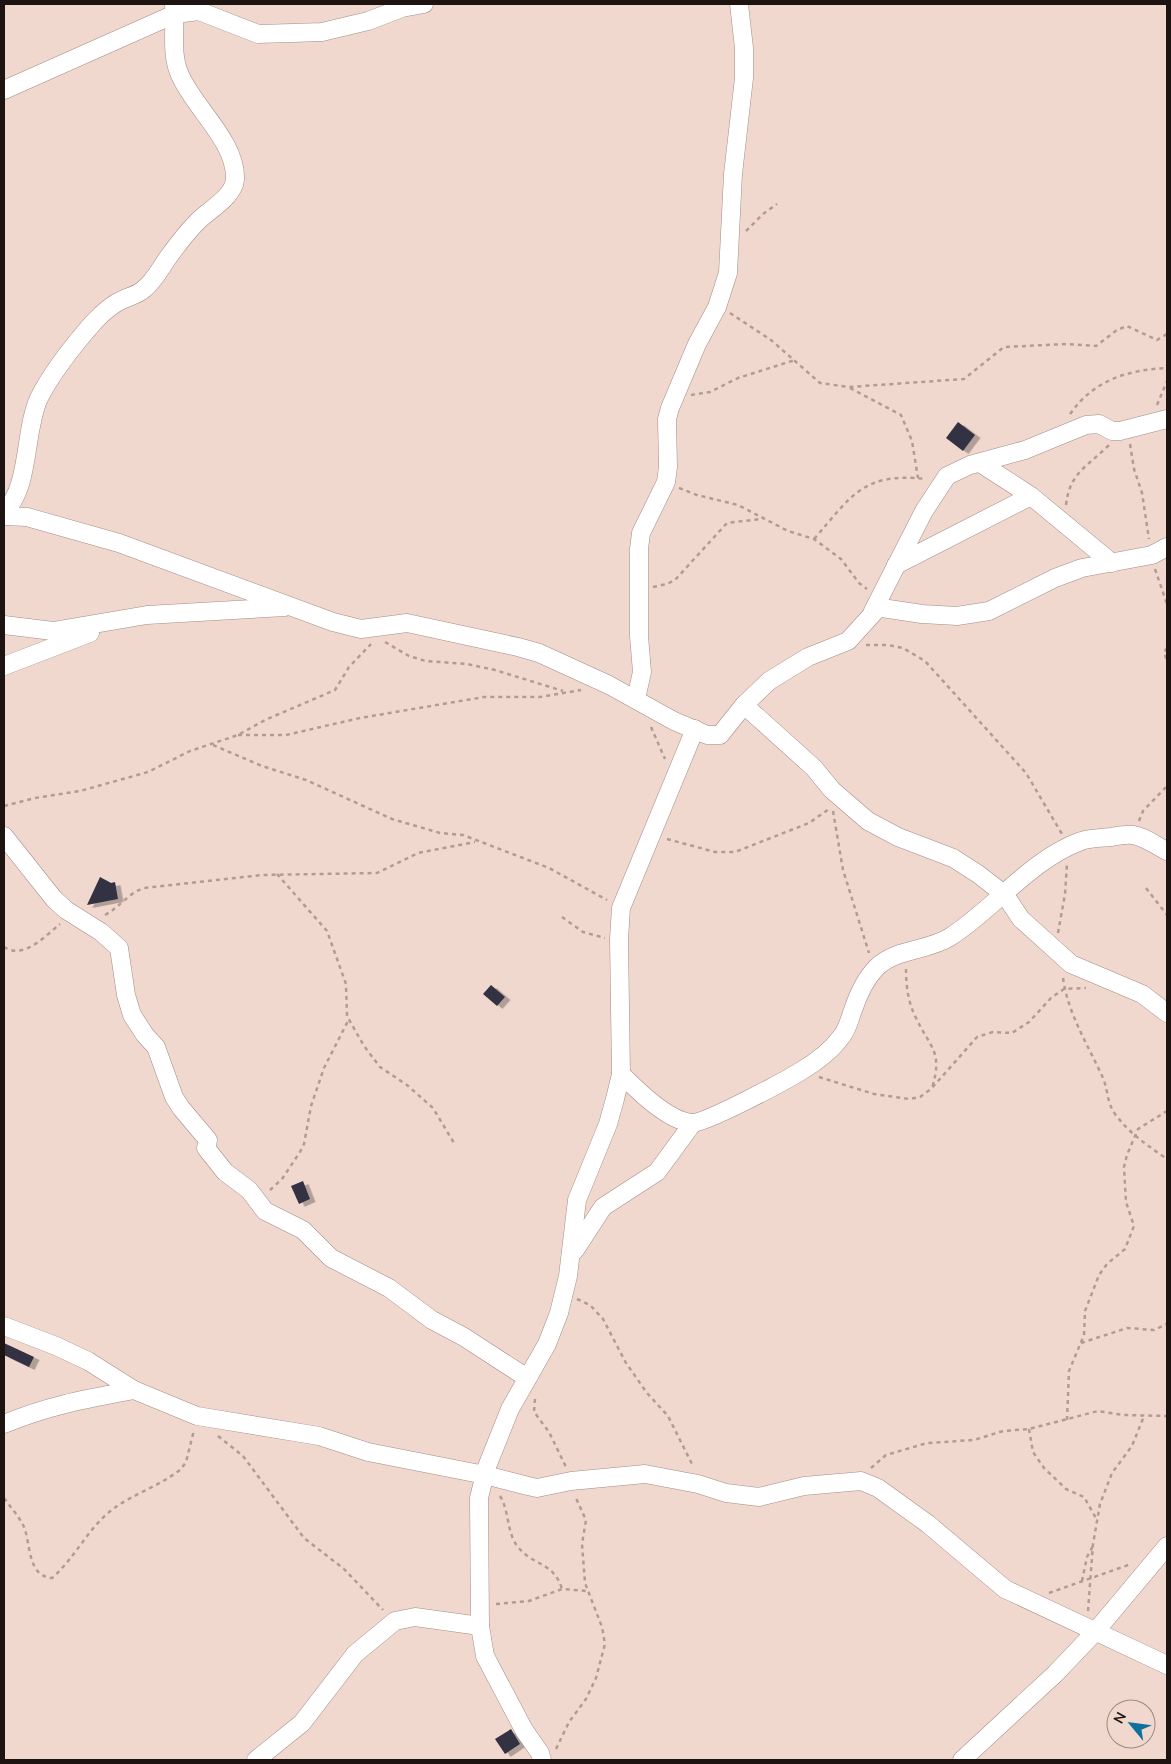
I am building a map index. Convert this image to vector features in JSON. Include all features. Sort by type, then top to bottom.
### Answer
[{"type":"street","points":[[4,90],[175,9],[199,11],[258,34],[322,32],[368,21],[402,8],[424,4]]},
{"type":"street","points":[[636,698],[642,672],[639,636],[641,533],[666,482],[668,467],[667,419],[674,396],[717,307],[728,273],[733,174],[744,78],[744,48],[739,4]]},
{"type":"street","points":[[4,511],[13,500],[19,487],[31,420],[39,397],[56,372],[87,329],[105,311],[143,290],[152,282],[186,233],[230,193],[235,182],[234,161],[218,132],[189,92],[179,73],[174,48],[175,9]]},
{"type":"street","points":[[4,516],[27,518],[119,543],[333,622],[361,629],[407,623],[538,653],[636,698],[674,721],[707,735],[720,735],[744,705],[769,681],[808,657],[848,641],[875,604],[928,505],[947,476],[980,463],[1025,450],[1086,425],[1099,424],[1112,431],[1124,430],[1167,419]]},
{"type":"street","points":[[980,463],[1031,496],[1112,563]]},
{"type":"street","points":[[896,565],[1031,496]]},
{"type":"street","points":[[875,604],[882,608],[922,614],[957,616],[989,611],[1055,578],[1082,568],[1112,563],[1160,551]]},
{"type":"street","points":[[4,625],[53,631],[90,626],[126,618],[232,609],[293,607]]},
{"type":"street","points":[[4,666],[126,618]]},
{"type":"street","points":[[744,705],[814,768],[832,790],[868,821],[898,837],[953,858],[1005,894],[1021,920],[1070,964],[1091,975],[1142,994],[1167,1013]]},
{"type":"street","points":[[540,1756],[485,1656],[480,1626],[479,1507],[510,1409],[547,1344],[564,1295],[571,1257],[577,1200],[608,1124],[621,1074],[619,939],[621,908],[696,729]]},
{"type":"street","points":[[571,1257],[603,1207],[657,1172],[693,1123],[723,1112],[801,1071],[830,1050],[848,1026],[856,1002],[876,968],[893,957],[938,944],[1005,894],[1034,869],[1066,849],[1093,838],[1132,835],[1142,837],[1167,851]]},
{"type":"street","points":[[4,836],[54,899],[101,932],[119,948],[126,995],[132,1015],[145,1035],[156,1046],[174,1097],[208,1140],[206,1148],[225,1172],[249,1190],[265,1211],[303,1230],[331,1258],[389,1288],[432,1320],[464,1337],[521,1374],[529,1376]]},
{"type":"street","points":[[621,1074],[644,1096],[681,1119],[693,1123]]},
{"type":"street","points":[[4,1326],[80,1357],[134,1390],[204,1418],[319,1436],[368,1452],[490,1476],[537,1488],[571,1481],[645,1474],[698,1484],[726,1493],[759,1497],[804,1486],[861,1481],[878,1488],[896,1501],[952,1544],[994,1582],[1026,1600],[1167,1665]]},
{"type":"street","points":[[4,1424],[56,1405],[87,1397],[134,1390]]},
{"type":"street","points":[[962,1760],[1055,1674],[1167,1546]]},
{"type":"street","points":[[256,1760],[302,1723],[355,1654],[395,1621],[415,1617],[480,1626]]},
{"type":"path","points":[[745,233],[763,214],[777,204]]},
{"type":"path","points":[[717,307],[740,318],[795,360],[804,371],[820,383],[849,387],[964,379],[1004,347],[1066,344],[1096,346],[1118,330],[1127,326],[1157,340],[1167,334]]},
{"type":"path","points":[[674,396],[710,392],[738,378],[795,360]]},
{"type":"path","points":[[1069,416],[1081,399],[1106,382],[1140,371],[1167,368]]},
{"type":"path","points":[[849,387],[901,415],[912,441],[918,478]]},
{"type":"path","points":[[1057,516],[1065,508],[1066,493],[1078,473],[1124,430]]},
{"type":"path","points":[[1124,430],[1134,469],[1160,551],[1157,579],[1167,604]]},
{"type":"path","points":[[814,539],[852,495],[862,487],[897,478],[932,480],[947,476]]},
{"type":"path","points":[[666,482],[697,495],[738,505],[788,531],[814,539],[841,559],[875,604]]},
{"type":"path","points":[[640,589],[667,584],[675,580],[727,522],[762,519]]},
{"type":"path","points":[[384,641],[409,656],[426,661],[467,664],[495,670],[565,691]]},
{"type":"path","points":[[848,641],[857,645],[888,645],[903,648],[925,660],[1026,773],[1062,832],[1066,849],[1065,894],[1053,950]]},
{"type":"path","points":[[4,806],[35,798],[80,791],[148,772],[184,754],[238,735],[265,720],[334,690],[350,667],[372,642]]},
{"type":"path","points":[[1167,648],[1164,652],[1167,661]]},
{"type":"path","points":[[238,735],[286,735],[458,700],[484,697],[540,697],[565,691],[586,690],[609,685]]},
{"type":"path","points":[[636,698],[660,745],[666,762]]},
{"type":"path","points":[[213,745],[262,766],[306,780],[392,819],[426,830],[463,835],[549,868],[621,908]]},
{"type":"path","points":[[1142,837],[1139,822],[1143,812],[1167,786]]},
{"type":"path","points":[[652,833],[697,848],[715,852],[735,852],[809,823],[832,806],[843,870],[852,895],[858,924],[876,968]]},
{"type":"path","points":[[4,947],[16,952],[26,950],[76,916],[101,917],[119,905],[127,896],[144,888],[278,874],[377,873],[388,870],[418,853],[477,841]]},
{"type":"path","points":[[278,874],[327,930],[346,984],[349,1019],[371,1057],[380,1067],[407,1085],[433,1108],[454,1142]]},
{"type":"path","points":[[1146,888],[1167,915]]},
{"type":"path","points":[[562,917],[583,932],[594,936],[619,939]]},
{"type":"path","points":[[906,953],[906,988],[912,1008],[936,1056],[937,1066],[931,1089]]},
{"type":"path","points":[[1062,976],[1064,989],[1086,1046],[1104,1080],[1110,1105],[1134,1137],[1167,1159]]},
{"type":"path","points":[[801,1071],[856,1090],[909,1099],[920,1097],[931,1089],[977,1037],[993,1032],[1012,1033],[1029,1022],[1051,998],[1064,989],[1092,987]]},
{"type":"path","points":[[257,1201],[282,1179],[300,1152],[304,1144],[311,1106],[324,1068],[349,1019]]},
{"type":"path","points":[[1067,1420],[1069,1371],[1081,1343],[1085,1311],[1092,1290],[1107,1264],[1125,1249],[1132,1233],[1133,1220],[1126,1202],[1124,1167],[1134,1137],[1144,1124],[1162,1117],[1167,1111]]},
{"type":"path","points":[[564,1295],[590,1305],[603,1319],[626,1363],[647,1393],[668,1416],[695,1470],[698,1484]]},
{"type":"path","points":[[1081,1343],[1127,1328],[1154,1330],[1167,1324]]},
{"type":"path","points":[[529,1376],[536,1396],[534,1412],[554,1442],[586,1520],[582,1544],[583,1571],[587,1591],[602,1627],[605,1644],[596,1678],[586,1699],[540,1756]]},
{"type":"path","points":[[861,1481],[874,1464],[886,1455],[927,1443],[967,1441],[1002,1431],[1029,1429],[1098,1411],[1144,1416],[1167,1416]]},
{"type":"path","points":[[1093,1631],[1088,1596],[1093,1544],[1100,1504],[1112,1473],[1132,1446],[1144,1416]]},
{"type":"path","points":[[4,1498],[24,1527],[28,1538],[28,1552],[35,1568],[46,1577],[52,1578],[69,1561],[82,1540],[110,1512],[181,1469],[186,1462],[204,1418]]},
{"type":"path","points":[[204,1418],[217,1435],[243,1456],[304,1538],[344,1569],[395,1621]]},
{"type":"path","points":[[1029,1429],[1033,1452],[1044,1468],[1066,1489],[1084,1497],[1097,1521]]},
{"type":"path","points":[[490,1476],[502,1500],[511,1535],[523,1552],[551,1569],[558,1578],[562,1589]]},
{"type":"path","points":[[1082,1581],[1087,1557],[1093,1544]]},
{"type":"path","points":[[1026,1600],[1137,1561]]},
{"type":"path","points":[[481,1605],[529,1601],[562,1589],[587,1591]]},
{"type":"building","points":[[958,422],[975,435],[963,451],[946,438]]},
{"type":"building","points":[[100,877],[111,883],[115,882],[118,899],[87,905]]},
{"type":"building","points":[[491,985],[505,997],[497,1006],[483,994]]},
{"type":"building","points":[[303,1181],[310,1199],[299,1204],[291,1186]]},
{"type":"building","points":[[4,1343],[34,1357],[29,1367],[4,1355]]},
{"type":"building","points":[[511,1729],[520,1744],[505,1754],[495,1739]]}]
